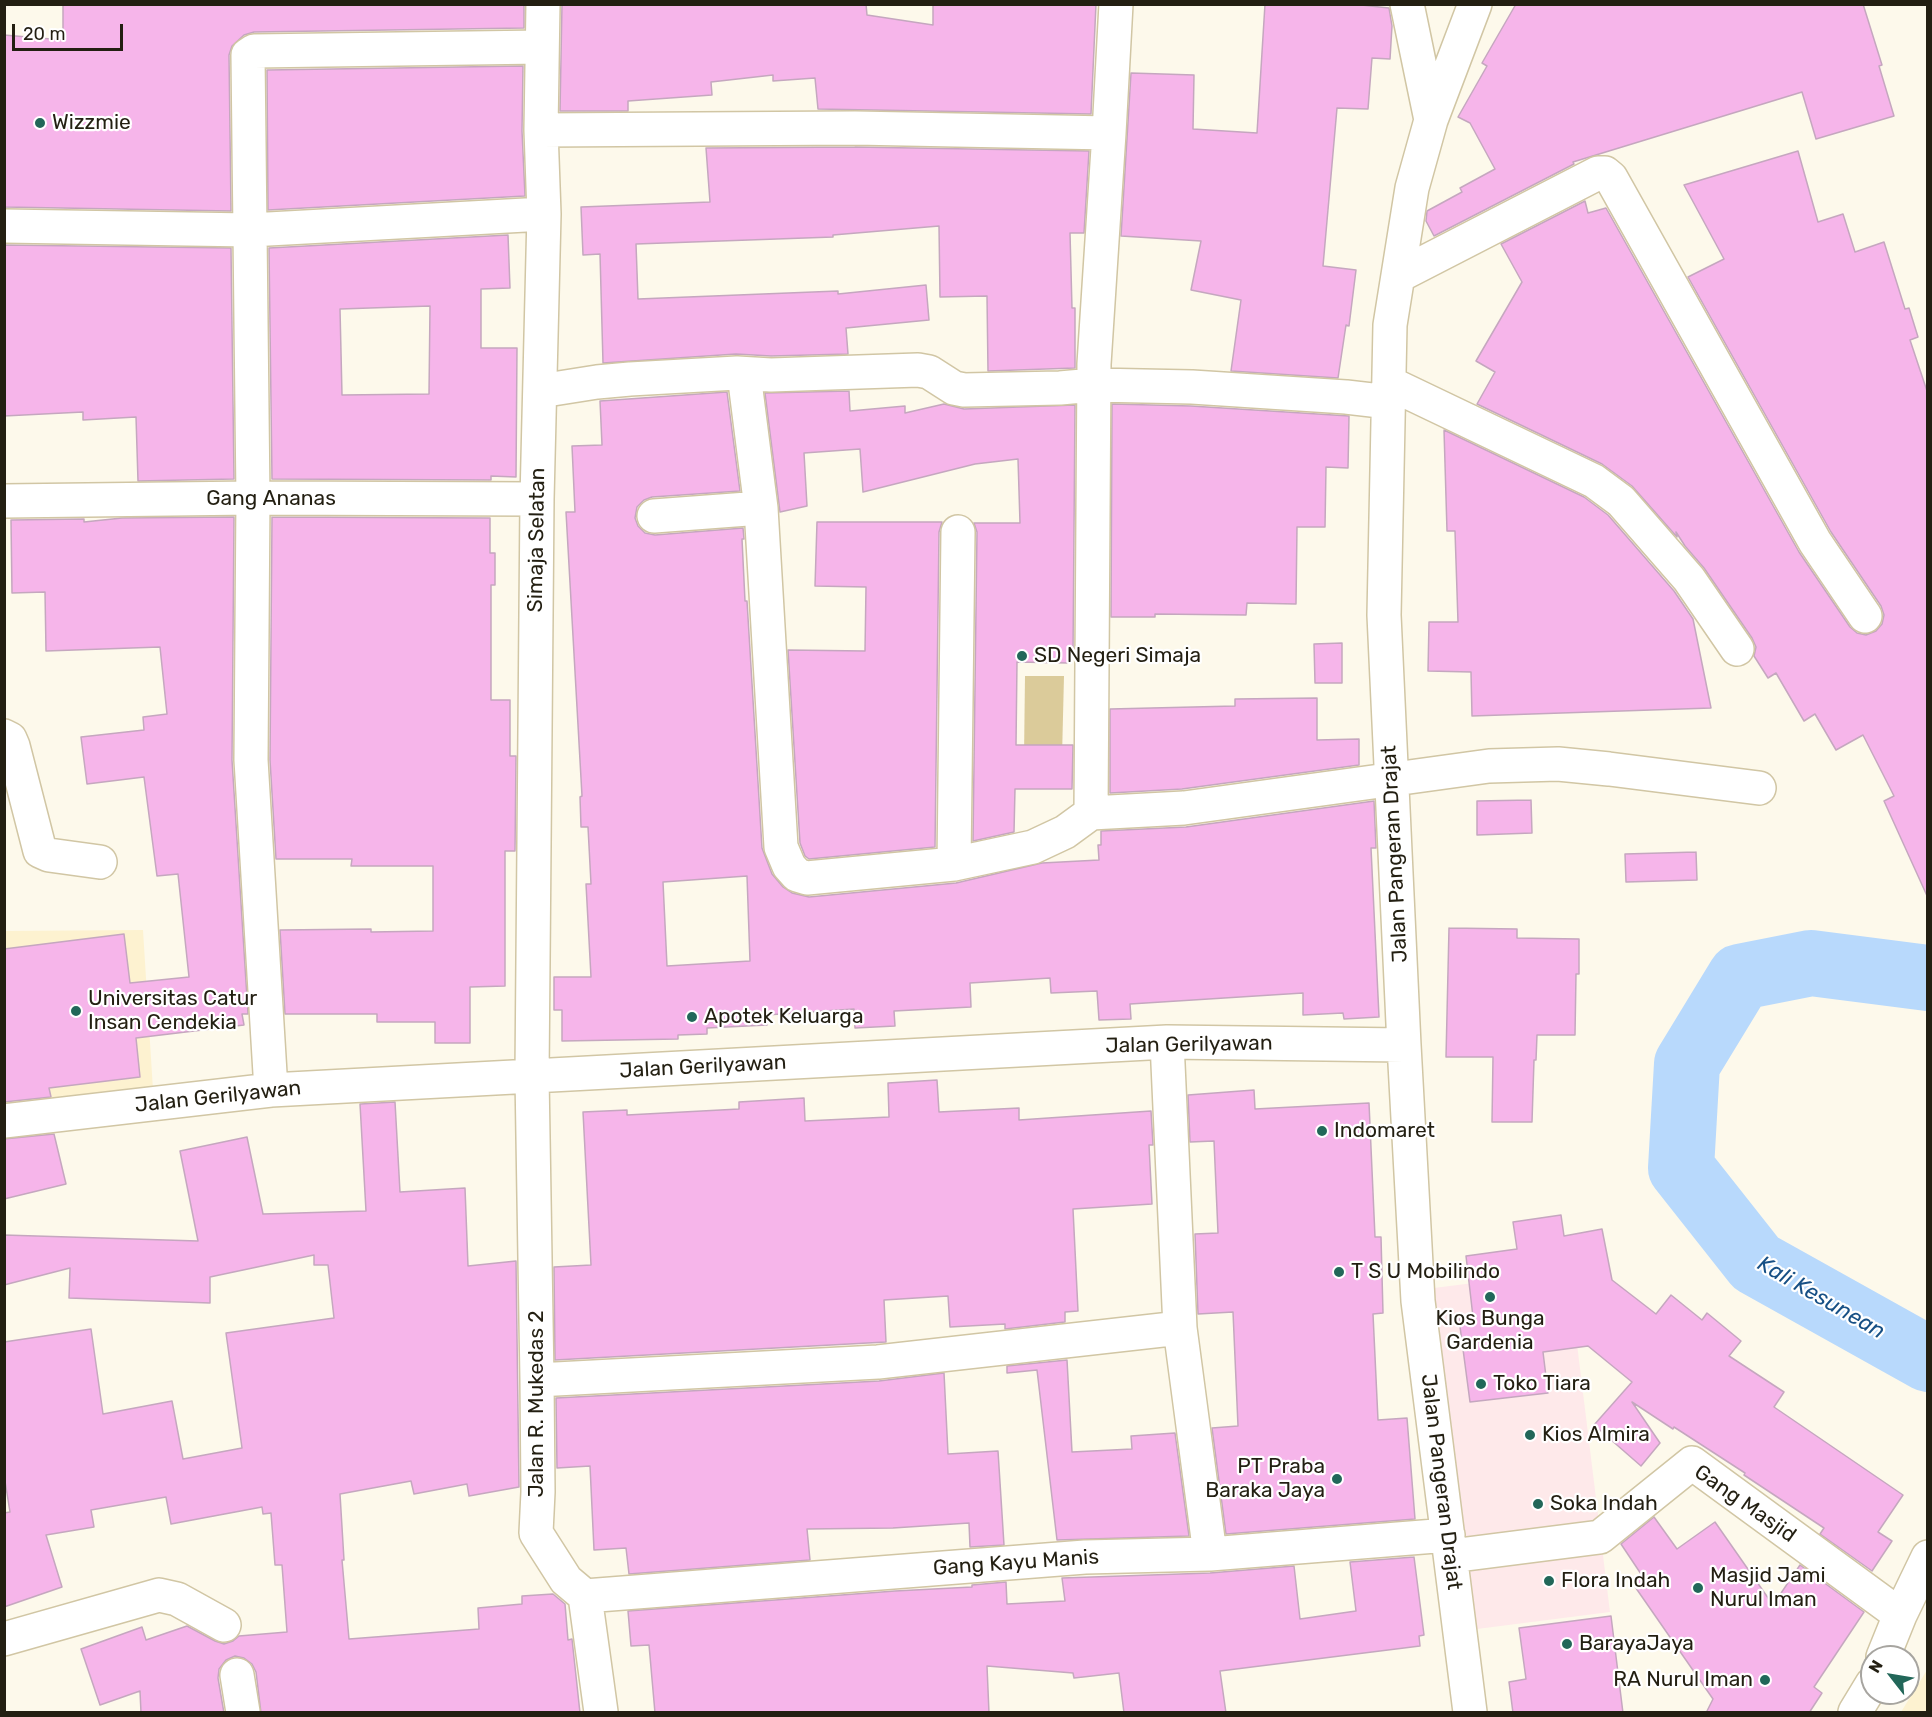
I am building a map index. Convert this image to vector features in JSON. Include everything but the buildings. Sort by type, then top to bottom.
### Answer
[{"type":"street","name":"Simaja Selatan","points":[[532,1076],[537,499],[544,214],[541,130],[543,4]]},
{"type":"street","points":[[1091,813],[1094,385],[1116,4]]},
{"type":"street","points":[[1407,4],[1431,120]]},
{"type":"street","name":"Jalan Pangeran Drajat","points":[[1470,1713],[1419,1301],[1404,1046],[1384,615],[1390,325],[1412,188],[1431,120],[1475,4]]},
{"type":"street","points":[[271,1090],[251,760],[253,498],[248,55],[254,51],[542,47]]},
{"type":"street","points":[[541,130],[855,128],[1109,134]]},
{"type":"street","points":[[1398,276],[1598,173],[1605,173],[1611,178],[1815,542],[1865,615]]},
{"type":"street","points":[[4,226],[250,230],[544,214]]},
{"type":"street","points":[[540,391],[608,381],[744,374],[918,370],[929,372],[954,388],[964,390],[1094,385],[1192,387],[1346,397],[1389,393],[1594,481],[1622,501],[1689,579],[1737,648]]},
{"type":"street","points":[[744,374],[761,508],[781,847],[789,866],[797,875],[807,878],[954,864],[1033,847],[1065,831],[1091,813],[1184,808],[1489,766],[1558,764],[1759,789]]},
{"type":"street","name":"Gang Ananas","points":[[4,501],[253,498],[537,499]]},
{"type":"street","points":[[654,516],[761,508]]},
{"type":"street","points":[[954,864],[958,532]]},
{"type":"street","points":[[4,736],[10,739],[13,746],[40,851],[49,855],[100,862]]},
{"type":"street","points":[[1167,1042],[1180,1328],[1210,1554]]},
{"type":"street","name":"Jalan Gerilyawan","points":[[4,1121],[271,1090],[532,1076],[1167,1042],[1404,1046]]},
{"type":"street","name":"Jalan R. Mukedas 2","points":[[532,1076],[538,1492],[536,1533],[566,1580],[585,1596]]},
{"type":"street","points":[[537,1380],[878,1362],[1180,1328]]},
{"type":"street","name":"Gang Masjid","points":[[1449,1545],[1600,1537],[1692,1463],[1900,1615]]},
{"type":"street","name":"Gang Kayu Manis","points":[[585,1596],[1084,1557],[1449,1545]]},
{"type":"street","points":[[1888,1645],[1928,1557]]},
{"type":"street","points":[[4,1638],[159,1595],[177,1599],[224,1625]]},
{"type":"street","points":[[585,1596],[601,1713]]},
{"type":"street","points":[[237,1675],[243,1713]]},
{"type":"shaded area","points":[[1025,676],[1064,676],[1062,757],[1024,757]]},
{"type":"shaded area","name":"Universitas Catur Insan Cendekia","points":[[143,930],[153,1090],[5,1110],[4,931]]},
{"type":"shaded area","points":[[1568,1271],[1610,1612],[1477,1629],[1434,1288]]},
{"type":"shaded area","points":[[1927,1670],[1927,1712],[1901,1712],[1905,1705],[1920,1705],[1920,1681]]},
{"type":"waterway","name":"Kali Kesunean","points":[[1928,978],[1811,963],[1740,977],[1687,1064],[1681,1168],[1756,1263],[1928,1359]]},
{"type":"place","name":"Wizzmie","points":[[40,123]]},
{"type":"place","name":"SD Negeri Simaja","points":[[1022,656]]},
{"type":"place","name":"Universitas Catur Insan Cendekia","points":[[76,1011]]},
{"type":"place","name":"Apotek Keluarga","points":[[692,1017]]},
{"type":"place","name":"Indomaret","points":[[1322,1131]]},
{"type":"place","name":"T S U Mobilindo","points":[[1339,1272]]},
{"type":"place","name":"Kios Bunga Gardenia","points":[[1490,1297]]},
{"type":"place","name":"Toko Tiara","points":[[1481,1384]]},
{"type":"place","name":"Kios Almira","points":[[1530,1435]]},
{"type":"place","name":"PT Praba Baraka Jaya","points":[[1337,1479]]},
{"type":"place","name":"Soka Indah","points":[[1538,1504]]},
{"type":"place","name":"Flora Indah","points":[[1549,1581]]},
{"type":"place","name":"Masjid Jami Nurul Iman","points":[[1698,1588]]},
{"type":"place","name":"BarayaJaya","points":[[1567,1644]]},
{"type":"place","name":"RA Nurul Iman","points":[[1765,1680]]}]
